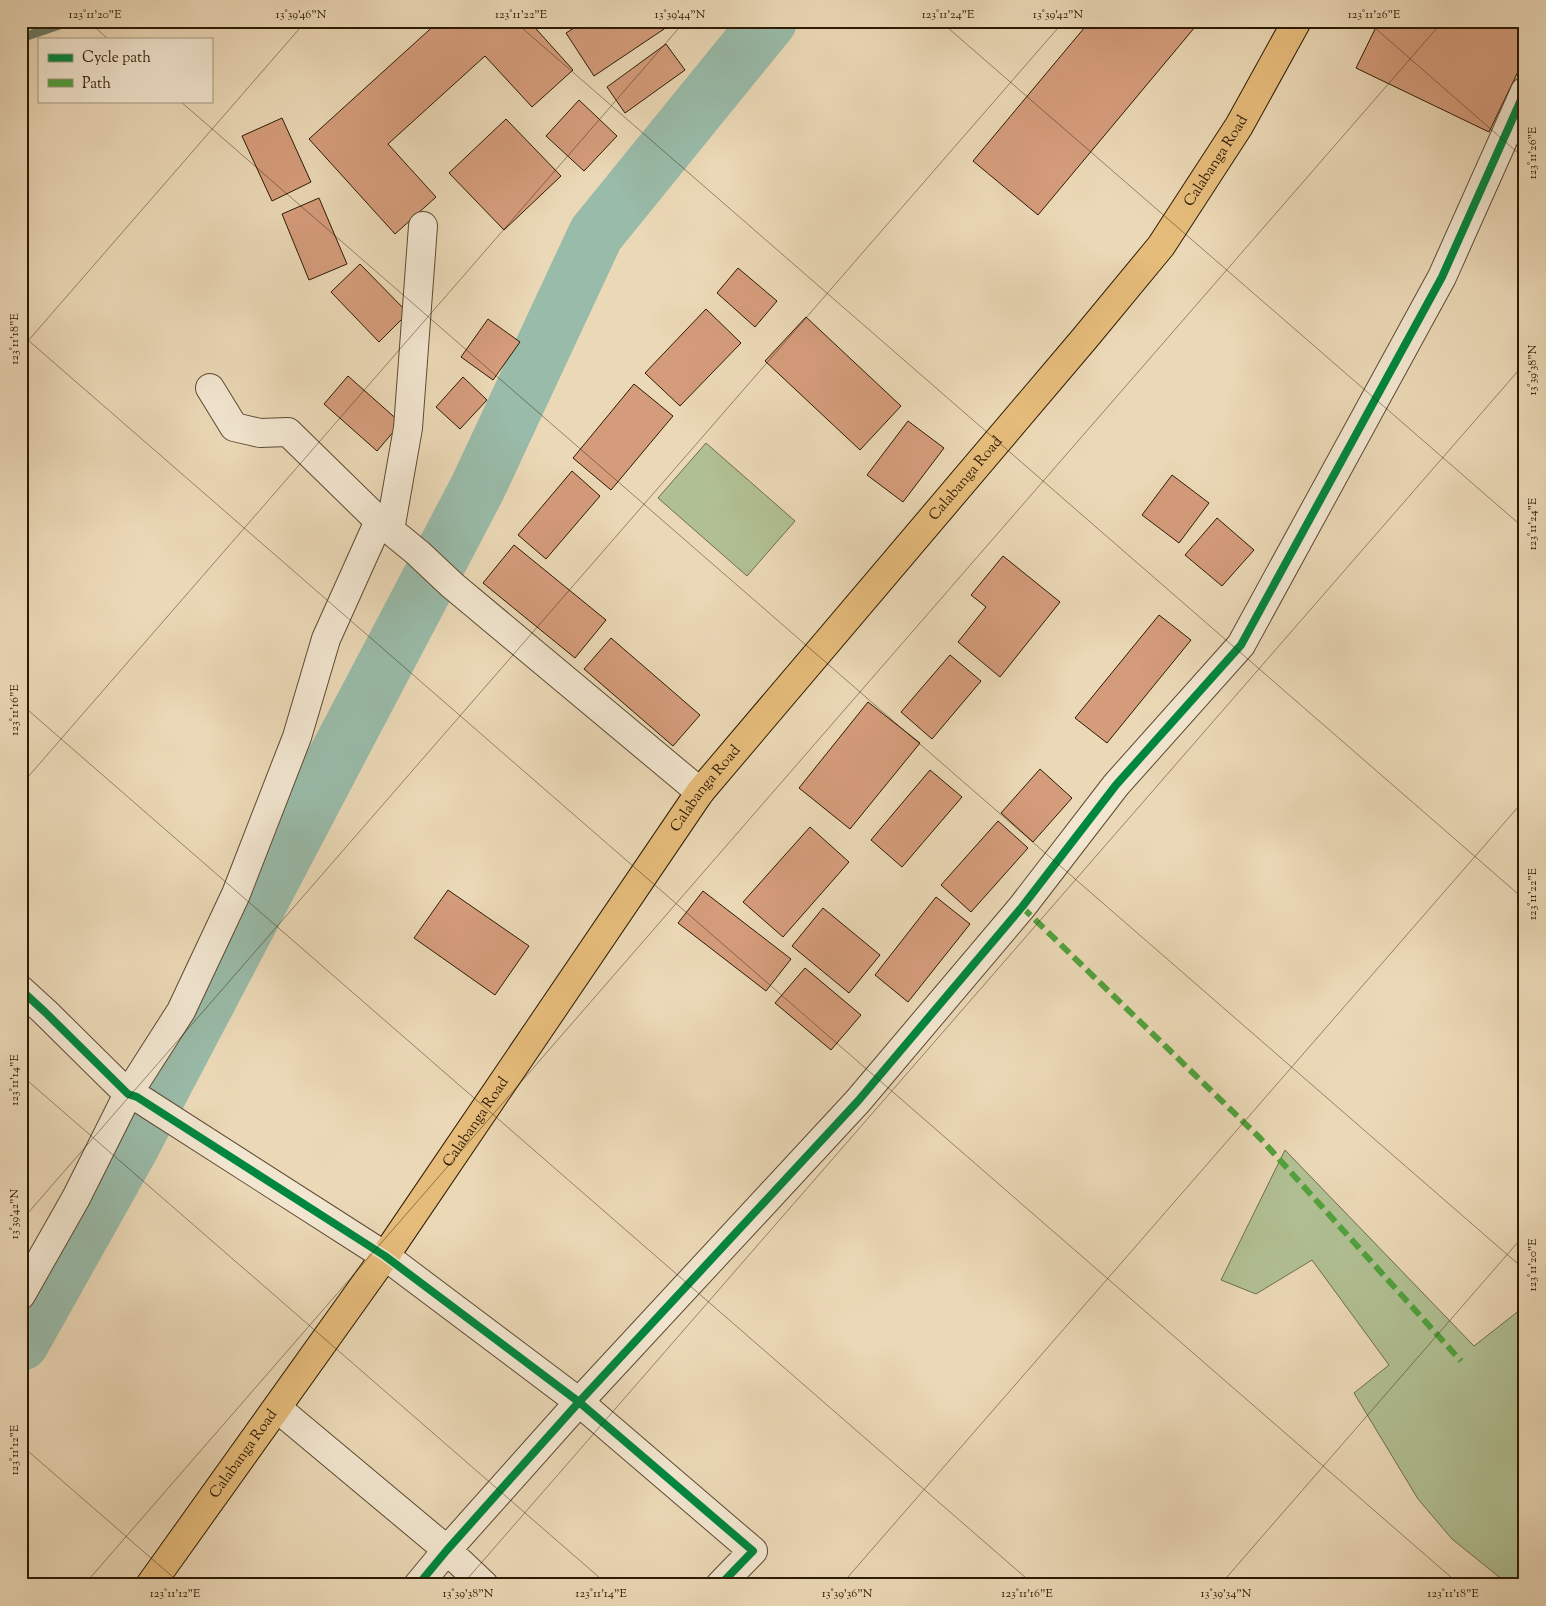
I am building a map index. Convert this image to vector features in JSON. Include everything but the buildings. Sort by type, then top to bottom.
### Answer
[{"type":"main road","name":"Calabanga Road","points":[[150,1585],[385,1256],[700,792],[1161,246],[1239,126],[1297,21]]},
{"type":"street","points":[[418,1585],[579,1402],[858,1100],[1022,907],[1116,786],[1241,645],[1442,277],[1525,92]]},
{"type":"street","points":[[21,1295],[181,1011],[236,894],[297,737],[326,639],[385,525],[408,428],[423,226]]},
{"type":"street","points":[[210,388],[234,427],[260,433],[288,432],[385,525],[418,552],[452,585],[700,792]]},
{"type":"street","points":[[21,990],[132,1095],[385,1256],[579,1402],[753,1551],[720,1585]]},
{"type":"street","points":[[277,1408],[447,1550],[484,1585]]},
{"type":"green space","points":[[706,443],[795,521],[747,576],[658,498]]},
{"type":"green space","points":[[1285,1150],[1474,1346],[1525,1306],[1525,1585],[1509,1585],[1452,1539],[1418,1499],[1354,1393],[1389,1365],[1312,1260],[1256,1294],[1221,1280]]},
{"type":"waterway","points":[[21,38],[71,21]]},
{"type":"waterway","points":[[21,1343],[131,1147],[477,489],[596,234],[769,21]]},
{"type":"marked path","points":[[1022,907],[1260,1138],[1461,1361]]},
{"type":"cycle path","points":[[418,1585],[579,1402],[858,1101],[1022,907],[1116,785],[1241,645],[1442,277],[1525,91]]},
{"type":"cycle path","points":[[21,990],[128,1094],[137,1097],[385,1256],[579,1402],[753,1551],[720,1585]]}]
